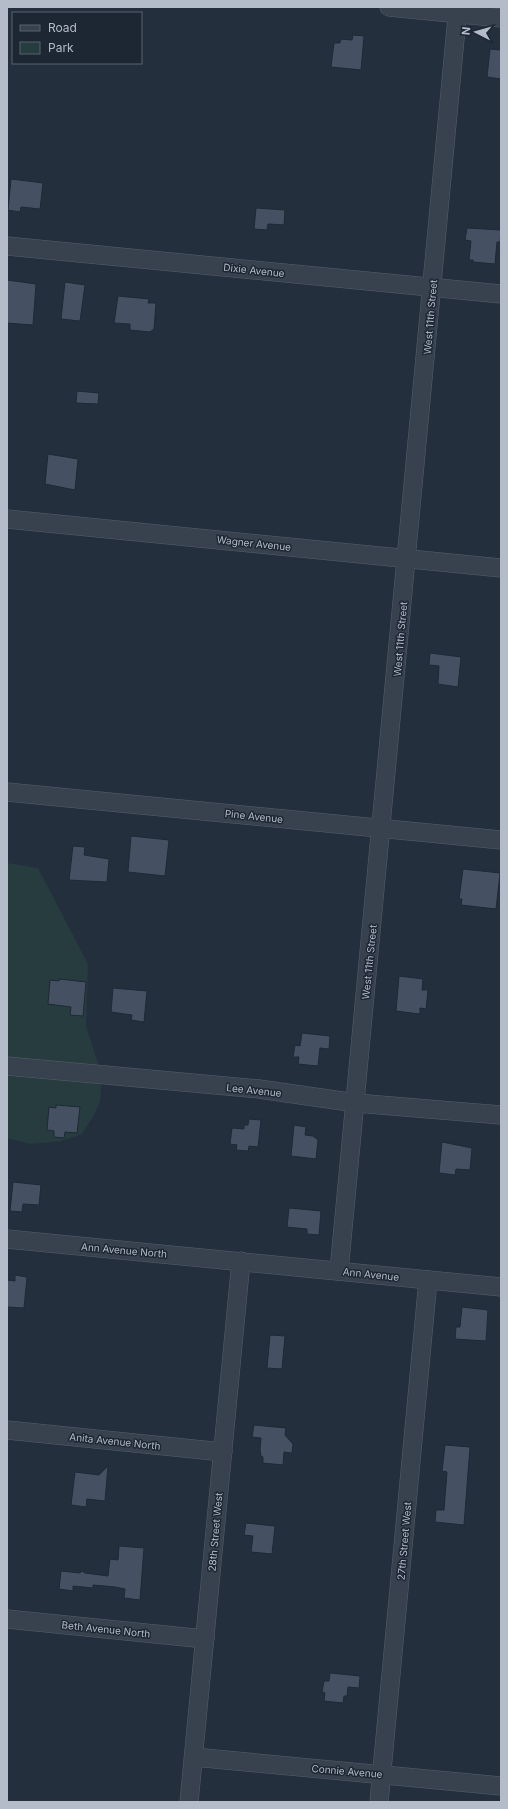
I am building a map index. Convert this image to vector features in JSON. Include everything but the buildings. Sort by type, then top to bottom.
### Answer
[{"type":"street","points":[[390,7],[458,10],[501,18]]},
{"type":"street","name":"West 11th Street","points":[[339,1271],[458,10]]},
{"type":"street","name":"Dixie Avenue","points":[[7,246],[501,294]]},
{"type":"street","name":"Wagner Avenue","points":[[7,519],[501,568]]},
{"type":"street","name":"Pine Avenue","points":[[7,792],[501,840]]},
{"type":"street","name":"Lee Avenue","points":[[7,1066],[259,1089],[356,1103],[501,1115]]},
{"type":"street","name":"Ann Avenue North","points":[[7,1239],[241,1261]]},
{"type":"street","name":"Ann Avenue","points":[[241,1261],[501,1287]]},
{"type":"street","name":"28th Street West","points":[[190,1802],[241,1261]]},
{"type":"street","name":"27th Street West","points":[[379,1802],[428,1280]]},
{"type":"street","name":"Anita Avenue North","points":[[7,1430],[223,1452]]},
{"type":"street","name":"Beth Avenue North","points":[[7,1619],[205,1639]]},
{"type":"street","name":"Connie Avenue","points":[[194,1757],[501,1786]]},
{"type":"green space","points":[[7,863],[38,868],[88,964],[86,1026],[102,1076],[100,1102],[82,1134],[61,1141],[30,1144],[7,1138]]}]
